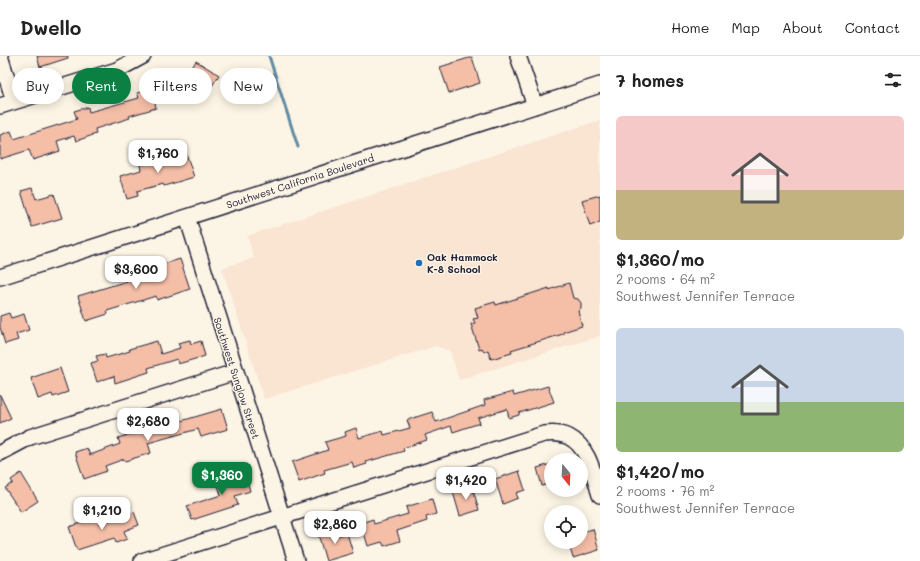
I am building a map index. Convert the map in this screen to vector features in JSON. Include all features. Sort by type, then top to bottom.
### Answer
[{"type":"street","points":[[0,56],[7,103],[117,70],[144,56]]},
{"type":"street","points":[[518,56],[535,106]]},
{"type":"street","name":"Southwest California Boulevard","points":[[0,277],[600,85]]},
{"type":"street","name":"Southwest Sunglow Street","points":[[187,217],[296,561]]},
{"type":"street","points":[[0,452],[30,437],[235,372]]},
{"type":"street","points":[[142,561],[544,434],[557,433],[569,437],[579,444],[588,460],[600,495]]},
{"type":"shaded area","name":"Oak Hammock K-8 School","points":[[600,120],[600,336],[459,380],[450,351],[436,346],[264,399],[222,268],[254,258],[247,236]]},
{"type":"building","points":[[37,56],[68,56],[68,58],[40,67]]},
{"type":"building","points":[[472,57],[480,83],[449,93],[440,67]]},
{"type":"building","points":[[196,61],[208,68],[192,68]]},
{"type":"building","points":[[212,71],[219,75],[212,86]]},
{"type":"building","points":[[139,98],[139,104],[155,104],[156,108],[129,116],[130,118],[95,129],[96,134],[76,141],[74,136],[57,141],[60,151],[33,160],[29,150],[0,159],[0,135],[11,131],[14,139],[77,119],[74,111],[88,107],[89,112],[118,104],[131,104],[131,100]]},
{"type":"building","points":[[185,150],[194,177],[164,186],[163,184],[137,191],[138,196],[127,199],[120,176],[141,170],[140,165]]},
{"type":"building","points":[[32,188],[36,199],[54,194],[62,218],[32,227],[21,191]]},
{"type":"building","points":[[600,195],[600,222],[590,226],[582,200]]},
{"type":"building","points":[[180,259],[190,289],[157,300],[156,296],[107,311],[108,314],[86,321],[78,296],[127,281],[125,276]]},
{"type":"building","points":[[569,283],[573,298],[578,299],[581,303],[581,308],[578,311],[582,326],[563,332],[563,334],[511,350],[512,353],[491,359],[488,350],[484,352],[482,348],[479,349],[471,324],[475,323],[473,319],[478,318],[475,308],[495,302],[496,305]]},
{"type":"building","points":[[9,313],[11,318],[24,314],[29,330],[16,334],[18,340],[5,344],[0,327],[0,316]]},
{"type":"building","points":[[190,340],[191,344],[201,341],[205,356],[178,364],[177,359],[148,368],[149,372],[115,383],[114,376],[97,382],[91,363],[98,361],[96,356],[105,354],[106,358],[130,351],[129,349],[157,341],[161,354],[180,348],[178,343]]},
{"type":"building","points":[[60,368],[68,392],[53,397],[52,394],[38,399],[31,378]]},
{"type":"building","points":[[548,386],[554,402],[519,413],[519,415],[509,418],[507,409],[478,418],[480,423],[453,432],[451,426],[425,435],[427,440],[403,448],[404,451],[366,462],[367,464],[354,468],[352,462],[324,470],[325,473],[299,482],[292,462],[328,450],[325,442],[346,436],[345,432],[356,428],[359,438],[383,431],[384,435],[410,428],[407,420],[432,412],[436,422],[485,405],[484,400],[513,392],[514,396]]},
{"type":"building","points":[[0,395],[11,418],[0,423]]},
{"type":"building","points":[[222,409],[228,429],[201,437],[198,429],[148,443],[151,453],[125,461],[124,459],[105,466],[107,471],[84,479],[75,452],[87,448],[90,455],[120,444],[118,438],[180,419],[181,421]]},
{"type":"building","points":[[544,466],[544,485],[542,486],[537,468]]},
{"type":"building","points":[[244,470],[250,491],[235,496],[238,505],[192,520],[187,506],[221,495],[216,479]]},
{"type":"building","points":[[519,471],[525,490],[516,493],[518,498],[503,504],[495,479]]},
{"type":"building","points":[[21,473],[38,501],[21,512],[5,488],[13,483],[11,480]]},
{"type":"building","points":[[472,486],[479,510],[460,516],[453,492]]},
{"type":"building","points":[[432,499],[436,514],[426,517],[427,521],[397,531],[400,541],[384,546],[382,542],[368,546],[361,523],[373,519],[374,524],[408,514],[406,507]]},
{"type":"building","points":[[134,512],[139,525],[124,531],[127,539],[116,543],[114,538],[77,550],[69,527],[97,518],[99,524]]},
{"type":"building","points":[[593,529],[599,550],[573,558],[570,549],[588,549],[588,530]]},
{"type":"building","points":[[331,530],[333,537],[347,533],[353,553],[326,561],[318,534]]},
{"type":"waterway","points":[[269,56],[298,147]]},
{"type":"place","name":"Oak Hammock K-8 School","points":[[419,263]]}]
